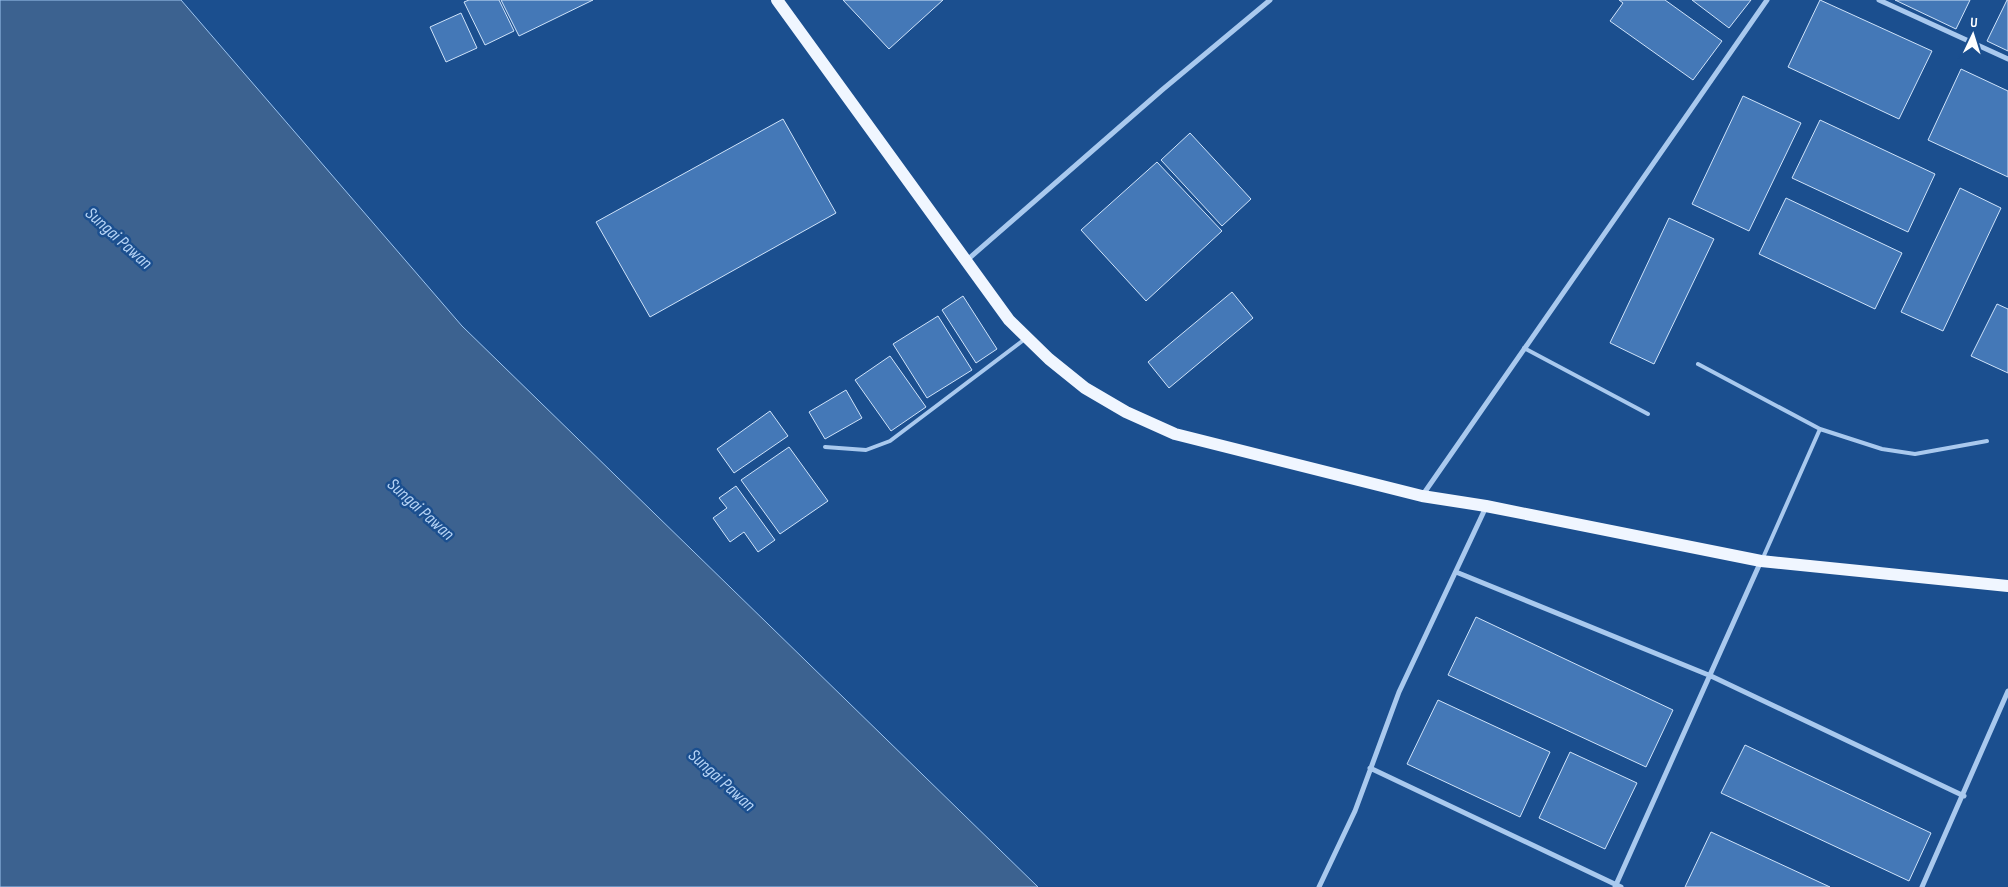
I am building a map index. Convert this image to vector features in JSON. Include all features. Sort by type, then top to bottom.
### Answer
[{"type":"main road","points":[[777,0],[1009,320],[1026,338],[1085,388],[1126,412],[1175,434],[1422,496],[1486,506],[1761,561],[2008,586]]},
{"type":"street","points":[[966,261],[1162,90],[1270,0]]},
{"type":"street","points":[[1422,496],[1767,0]]},
{"type":"street","points":[[1879,0],[2008,60]]},
{"type":"street","points":[[1319,887],[1355,811],[1399,692],[1486,506]]},
{"type":"street","points":[[1370,768],[1618,886],[1761,561]]},
{"type":"street","points":[[1456,572],[1711,676],[1964,796]]},
{"type":"street","points":[[1922,887],[1964,796],[2008,691]]},
{"type":"lane","points":[[826,447],[866,450],[890,441],[1026,338]]},
{"type":"lane","points":[[1524,348],[1648,414]]},
{"type":"lane","points":[[1698,364],[1820,430],[1882,449],[1915,454],[1987,441]]},
{"type":"lane","points":[[1761,561],[1820,430]]},
{"type":"water","name":"Sungai Pawan","points":[[0,0],[181,0],[462,326],[1038,887],[0,887]]},
{"type":"building","points":[[469,0],[499,0],[514,31],[485,45],[464,2]]},
{"type":"building","points":[[501,0],[593,0],[519,36]]},
{"type":"building","points":[[843,0],[943,0],[889,49]]},
{"type":"building","points":[[1619,0],[1665,0],[1722,41],[1693,80],[1610,21],[1623,3]]},
{"type":"building","points":[[1692,0],[1751,0],[1729,28]]},
{"type":"building","points":[[1820,0],[1932,51],[1899,119],[1788,67]]},
{"type":"building","points":[[1895,0],[1970,0],[1956,29]]},
{"type":"building","points":[[2008,0],[2008,51],[1987,41]]},
{"type":"building","points":[[461,13],[477,48],[446,62],[430,27]]},
{"type":"building","points":[[1961,69],[2008,91],[2008,177],[1928,140]]},
{"type":"building","points":[[1743,96],[1801,123],[1749,231],[1692,204]]},
{"type":"building","points":[[783,119],[836,213],[650,317],[596,222]]},
{"type":"building","points":[[1820,120],[1935,174],[1908,232],[1792,178]]},
{"type":"building","points":[[1190,133],[1251,199],[1222,226],[1161,160]]},
{"type":"building","points":[[1157,162],[1222,231],[1146,301],[1081,230]]},
{"type":"building","points":[[1960,188],[2001,208],[1943,331],[1901,312]]},
{"type":"building","points":[[1786,198],[1902,253],[1875,309],[1759,254]]},
{"type":"building","points":[[1669,218],[1714,239],[1654,364],[1610,343]]},
{"type":"building","points":[[1232,292],[1253,318],[1169,388],[1148,362]]},
{"type":"building","points":[[963,296],[997,349],[976,363],[942,310]]},
{"type":"building","points":[[1997,304],[2008,309],[2008,373],[1971,356]]},
{"type":"building","points":[[938,316],[972,370],[927,398],[893,344]]},
{"type":"building","points":[[890,356],[926,407],[891,431],[855,380]]},
{"type":"building","points":[[846,390],[862,418],[825,439],[809,412]]},
{"type":"building","points":[[770,411],[788,436],[734,473],[717,449]]},
{"type":"building","points":[[789,447],[828,501],[780,534],[741,480]]},
{"type":"building","points":[[736,486],[775,540],[758,552],[744,532],[730,542],[713,518],[727,508],[719,498]]},
{"type":"building","points":[[1476,617],[1673,710],[1646,767],[1448,675]]},
{"type":"building","points":[[1438,700],[1550,752],[1520,817],[1407,764]]},
{"type":"building","points":[[1745,745],[1931,833],[1909,881],[1721,793]]},
{"type":"building","points":[[1570,752],[1637,783],[1605,849],[1539,818]]},
{"type":"building","points":[[1711,832],[1830,887],[1685,887]]}]
